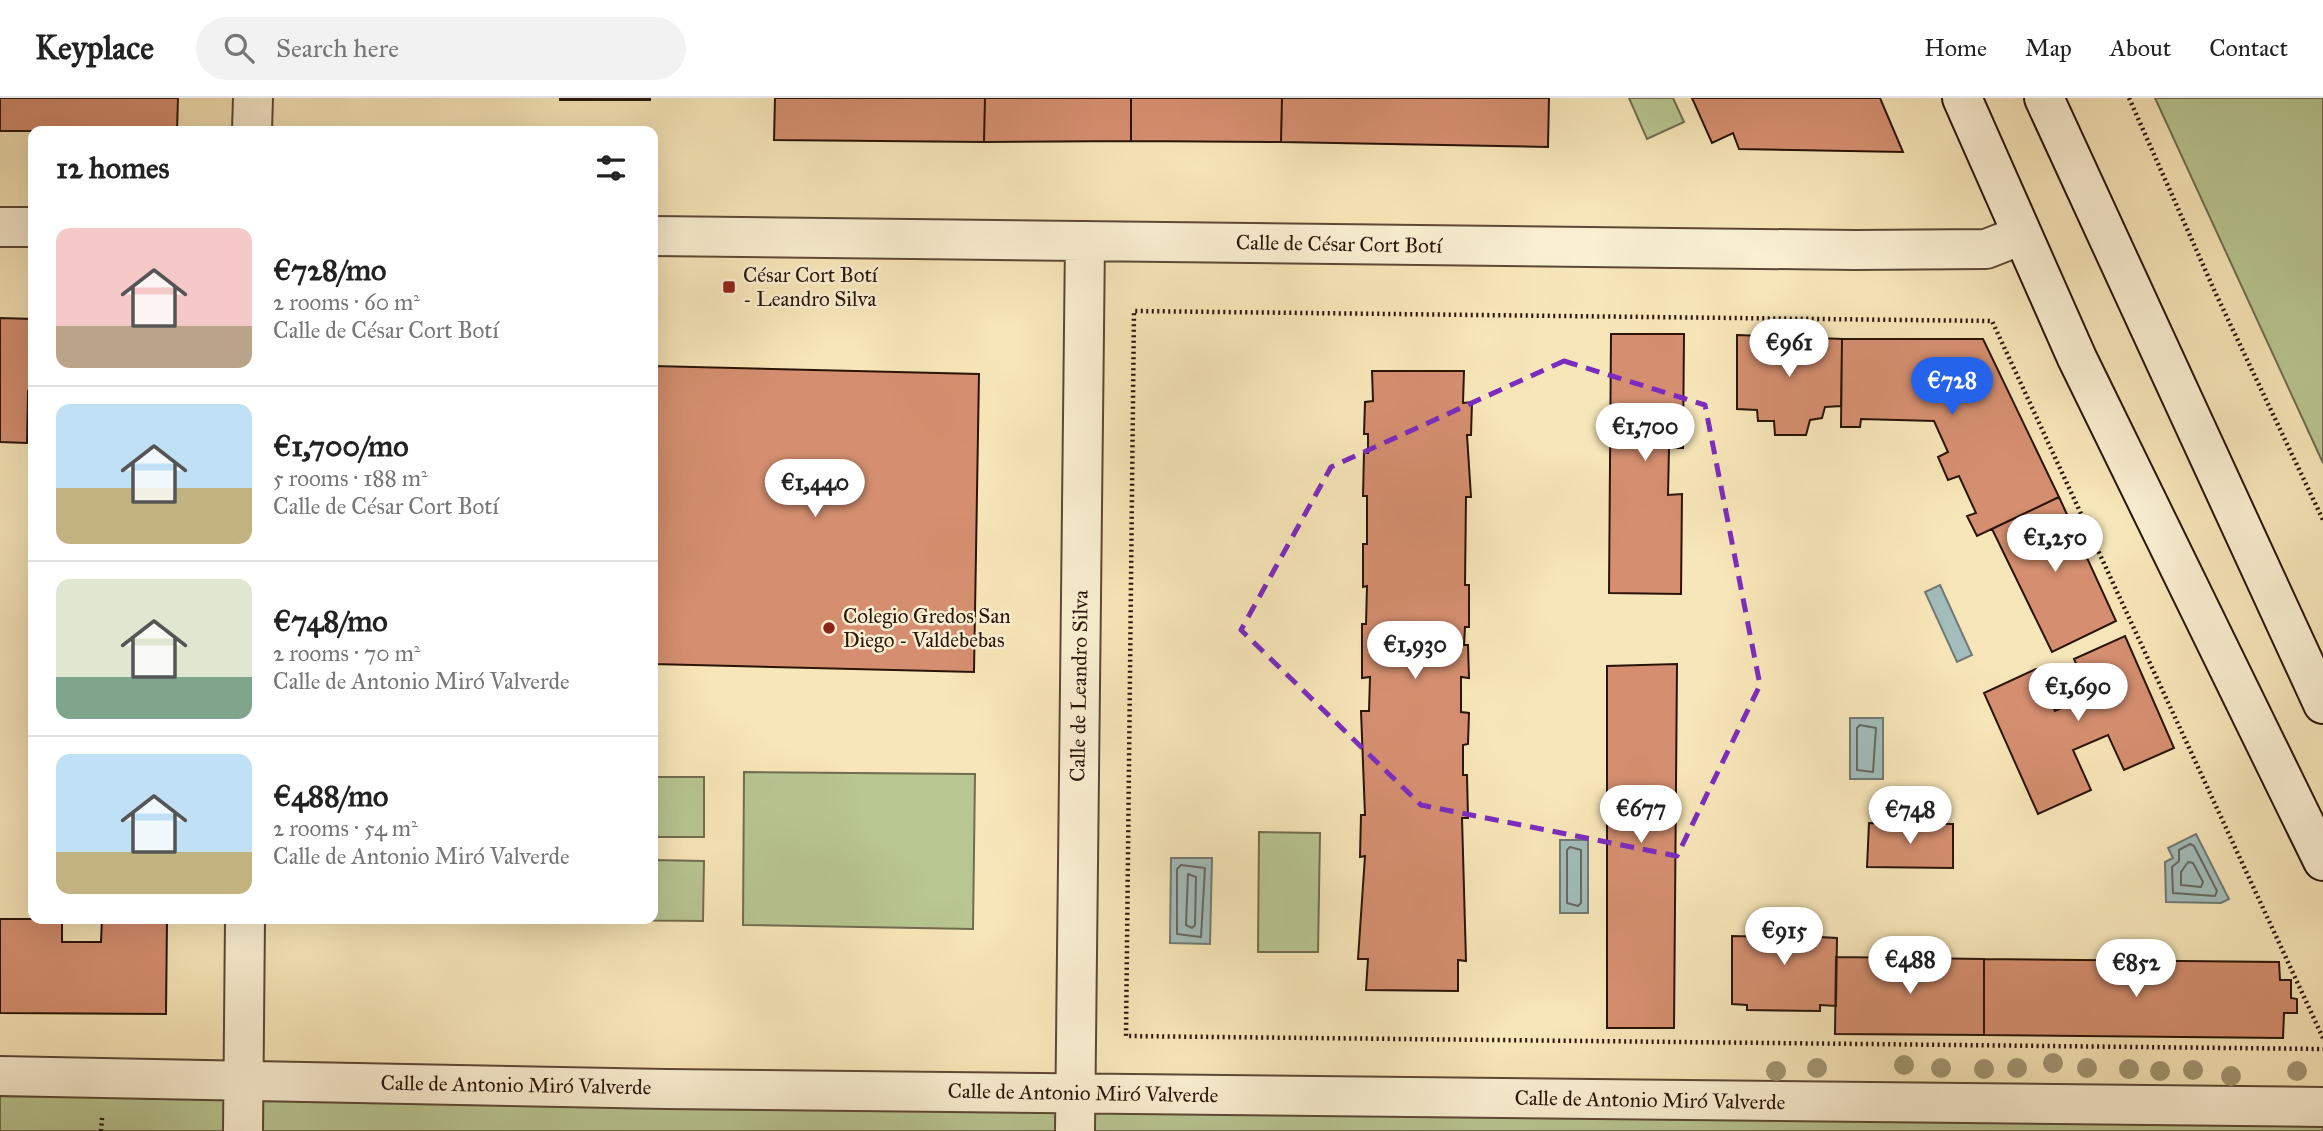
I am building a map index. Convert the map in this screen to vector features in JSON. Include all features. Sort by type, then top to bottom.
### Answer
[{"type":"street","points":[[253,98],[253,126]]},
{"type":"street","points":[[1962,98],[2077,358],[2323,862]]},
{"type":"street","points":[[2043,98],[2323,704]]},
{"type":"street","points":[[0,227],[28,227]]},
{"type":"street","name":"Calle de César Cort Botí","points":[[658,236],[1958,250],[1986,249],[2022,235]]},
{"type":"street","name":"Calle de Leandro Silva","points":[[1075,1131],[1085,241]]},
{"type":"street","points":[[243,1131],[245,924]]},
{"type":"street","name":"Calle de Antonio Miró Valverde","points":[[0,1076],[1075,1093],[2323,1107]]},
{"type":"street","points":[[2167,1106],[2197,1131]]},
{"type":"path","points":[[2129,98],[2215,292],[2323,520]]},
{"type":"path","points":[[2323,1038],[1992,321],[1134,311],[1126,1035],[2323,1049]]},
{"type":"highlighted area","points":[[1564,361],[1705,405],[1760,685],[1677,856],[1421,805],[1241,630],[1331,467]]},
{"type":"green space","points":[[1629,98],[1673,98],[1684,122],[1647,139]]},
{"type":"green space","points":[[2155,98],[2323,98],[2323,463]]},
{"type":"green space","points":[[744,772],[975,774],[973,929],[743,925]]},
{"type":"green space","points":[[658,777],[704,777],[704,837],[658,837]]},
{"type":"green space","points":[[1259,832],[1320,833],[1318,952],[1258,952]]},
{"type":"green space","points":[[658,860],[704,861],[703,921],[658,921]]},
{"type":"green space","points":[[0,1096],[2323,1121],[2323,1131],[0,1131]]},
{"type":"water","points":[[1940,585],[1972,655],[1957,662],[1925,592]]},
{"type":"water","points":[[1850,718],[1883,718],[1883,779],[1850,779]]},
{"type":"water","points":[[2196,834],[2229,899],[2221,903],[2166,902],[2165,862],[2173,858],[2168,848]]},
{"type":"water","points":[[1560,840],[1588,840],[1588,913],[1560,913]]},
{"type":"water","points":[[1171,858],[1212,858],[1210,944],[1170,943]]},
{"type":"building","points":[[0,98],[178,98],[177,126],[28,126],[28,131],[0,131]]},
{"type":"building","points":[[650,98],[650,100],[560,100]]},
{"type":"building","points":[[775,98],[985,98],[984,142],[774,140]]},
{"type":"building","points":[[985,98],[1131,98],[1131,141],[984,142]]},
{"type":"building","points":[[1131,98],[1282,98],[1281,142],[1131,141]]},
{"type":"building","points":[[1282,98],[1549,98],[1548,147],[1281,142]]},
{"type":"building","points":[[1692,98],[1880,98],[1903,152],[1739,149],[1733,133],[1712,143]]},
{"type":"building","points":[[0,318],[28,319],[27,443],[0,442]]},
{"type":"building","points":[[1611,334],[1684,334],[1683,448],[1669,448],[1668,495],[1682,494],[1681,594],[1609,593]]},
{"type":"building","points":[[1737,335],[1842,339],[1841,406],[1825,407],[1822,418],[1810,420],[1806,435],[1775,435],[1774,421],[1758,421],[1757,410],[1737,409]]},
{"type":"building","points":[[1842,339],[1983,339],[2059,497],[1977,536],[1967,516],[1976,513],[1959,476],[1948,480],[1938,457],[1948,452],[1934,421],[1861,419],[1860,427],[1841,427]]},
{"type":"building","points":[[658,366],[979,374],[974,672],[658,664]]},
{"type":"building","points":[[1372,371],[1464,371],[1463,403],[1472,402],[1471,435],[1467,435],[1471,497],[1466,497],[1465,585],[1469,585],[1469,627],[1465,627],[1464,645],[1468,645],[1469,678],[1461,677],[1461,712],[1469,713],[1468,744],[1463,745],[1468,818],[1462,818],[1466,961],[1458,960],[1458,991],[1366,990],[1368,959],[1358,959],[1365,856],[1360,857],[1361,815],[1365,815],[1361,711],[1369,711],[1370,677],[1362,678],[1362,624],[1366,624],[1367,586],[1363,587],[1363,544],[1367,544],[1367,496],[1363,496],[1364,453],[1368,453],[1368,434],[1364,434],[1365,402],[1373,401]]},
{"type":"building","points":[[2059,497],[2116,621],[2052,652],[1992,529]]},
{"type":"building","points":[[2125,636],[2174,748],[2124,770],[2108,735],[2073,750],[2091,790],[2038,814],[1984,693],[2036,669],[2055,711],[2090,695],[2074,659]]},
{"type":"building","points":[[1677,664],[1674,1028],[1607,1028],[1607,666]]},
{"type":"building","points":[[1869,823],[1953,824],[1953,868],[1867,867]]},
{"type":"building","points":[[1769,908],[1801,908],[1800,936],[1837,938],[1836,1006],[1820,1005],[1820,1011],[1747,1010],[1747,1005],[1732,1004],[1732,936],[1769,937]]},
{"type":"building","points":[[0,919],[28,919],[28,924],[62,924],[62,942],[101,942],[102,924],[167,924],[166,1014],[0,1013]]},
{"type":"building","points":[[1836,957],[1984,959],[1984,1035],[1835,1034]]},
{"type":"building","points":[[1984,959],[2279,962],[2280,980],[2291,980],[2291,998],[2297,999],[2297,1013],[2284,1013],[2283,1038],[1984,1035]]},
{"type":"place","name":"César Cort Botí - Leandro Silva","points":[[729,287]]},
{"type":"place","name":"Colegio Gredos San Diego - Valdebebas","points":[[829,628]]}]
